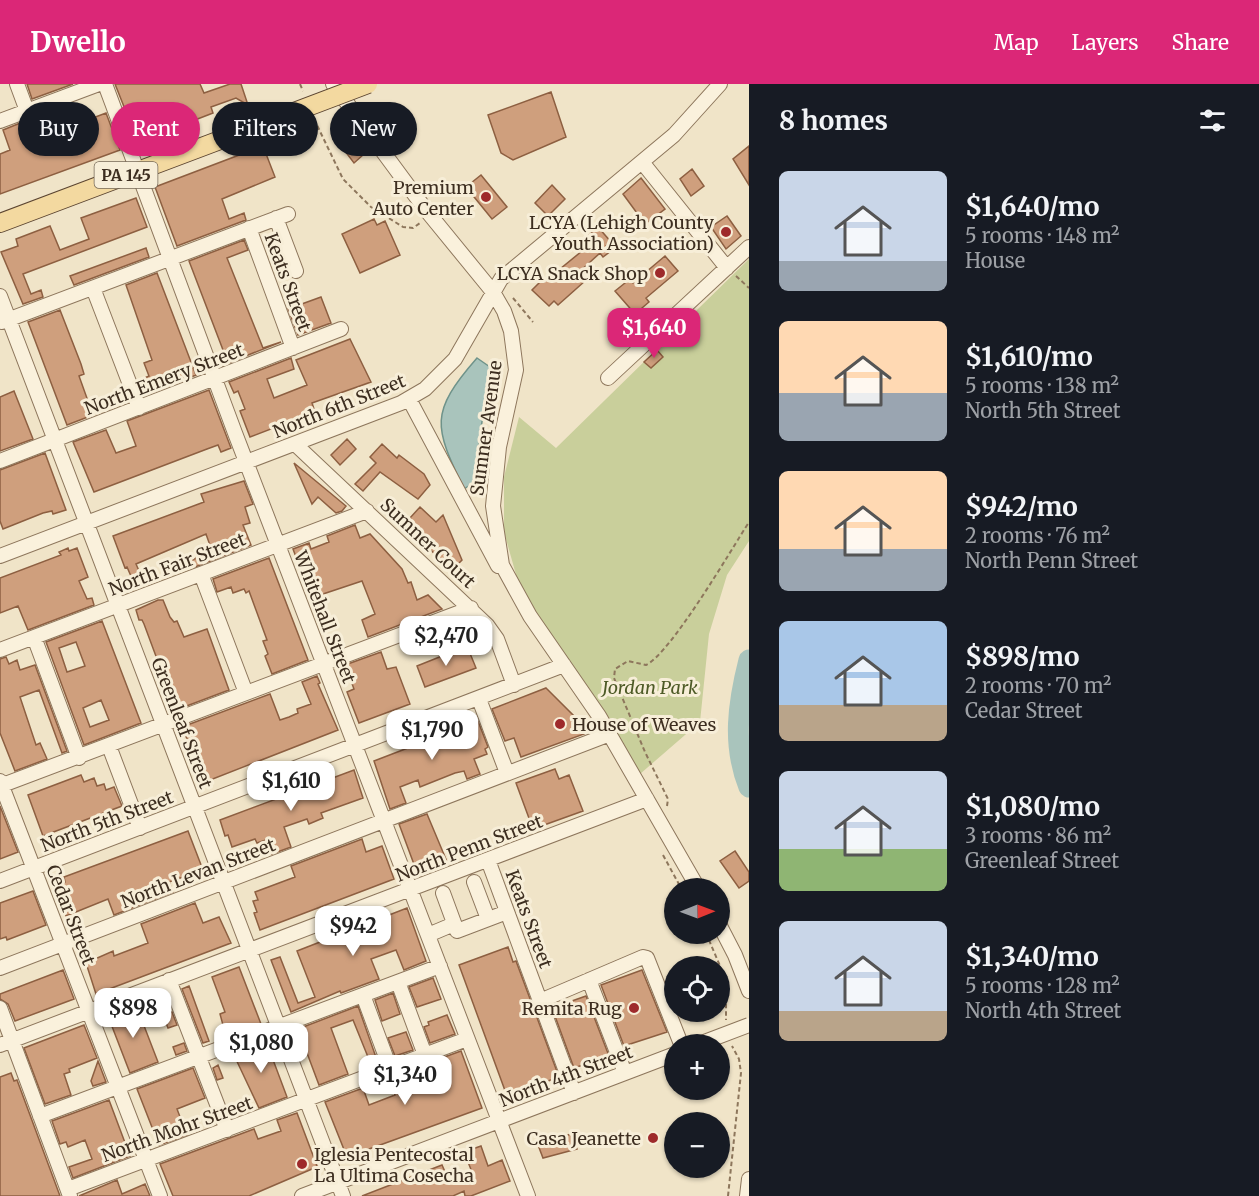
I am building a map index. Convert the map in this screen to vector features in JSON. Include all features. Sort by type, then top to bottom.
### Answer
[{"type":"main road","name":"PA 145","points":[[0,223],[368,84]]},
{"type":"street","points":[[17,84],[24,102]]},
{"type":"street","points":[[51,102],[99,84]]},
{"type":"street","name":"Whitehall Street","points":[[105,84],[215,380],[528,1196]]},
{"type":"street","name":"Sumner Avenue","points":[[333,84],[426,210],[493,292],[504,311],[515,348],[513,392],[499,447],[493,506],[497,547],[510,583],[610,734],[692,878]]},
{"type":"street","name":"North 6th Street","points":[[0,556],[409,399],[443,373],[455,359],[493,292],[507,273],[674,135],[720,84]]},
{"type":"street","points":[[0,122],[18,115]]},
{"type":"street","points":[[642,162],[728,268]]},
{"type":"street","points":[[4,321],[282,216],[296,271]]},
{"type":"street","name":"Keats Street","points":[[249,228],[293,348]]},
{"type":"street","points":[[608,378],[749,247]]},
{"type":"street","points":[[93,288],[139,408]]},
{"type":"street","name":"Greenleaf Street","points":[[0,296],[4,321],[87,523],[342,1196]]},
{"type":"street","name":"North Emery Street","points":[[0,461],[215,380],[341,329]]},
{"type":"street","points":[[409,399],[478,534],[510,583]]},
{"type":"street","name":"Sumner Court","points":[[295,444],[487,625],[497,639],[514,685]]},
{"type":"street","name":"North Fair Street","points":[[0,650],[367,511]]},
{"type":"street","points":[[201,574],[246,693]]},
{"type":"street","points":[[1,784],[79,758],[471,608]]},
{"type":"street","points":[[34,637],[79,758]]},
{"type":"street","name":"North 5th Street","points":[[0,881],[356,747],[564,665]]},
{"type":"street","points":[[479,699],[507,773]]},
{"type":"street","name":"North Levan Street","points":[[0,968],[610,734]]},
{"type":"street","points":[[109,746],[140,828]]},
{"type":"street","name":"Cedar Street","points":[[1,784],[160,1196]]},
{"type":"street","name":"North Penn Street","points":[[6,1043],[647,799]]},
{"type":"street","name":"Keats Street","points":[[488,860],[574,1093]]},
{"type":"street","points":[[474,882],[488,919]]},
{"type":"street","points":[[443,893],[457,931],[507,912]]},
{"type":"street","points":[[428,935],[454,924]]},
{"type":"street","points":[[729,944],[749,991]]},
{"type":"street","points":[[540,1001],[643,957],[647,958],[677,1034]]},
{"type":"street","points":[[40,1116],[440,966]]},
{"type":"street","points":[[170,980],[227,1130]]},
{"type":"street","points":[[589,980],[625,1073]]},
{"type":"street","points":[[398,982],[425,1055]]},
{"type":"street","points":[[363,995],[390,1068]]},
{"type":"street","points":[[0,1008],[6,1043],[40,1116],[69,1192]]},
{"type":"street","points":[[725,1034],[749,1025]]},
{"type":"street","name":"North Mohr Street","points":[[69,1192],[146,1159],[467,1039]]},
{"type":"street","name":"North 4th Street","points":[[302,1196],[664,1058]]},
{"type":"street","points":[[747,1196],[749,1179]]},
{"type":"path","points":[[300,84],[304,94]]},
{"type":"path","points":[[318,128],[342,179],[371,207],[403,227],[413,228],[420,223],[426,210]]},
{"type":"path","points":[[728,268],[749,288]]},
{"type":"path","points":[[511,296],[533,322]]},
{"type":"path","points":[[664,808],[668,804],[668,798],[624,706],[614,678],[615,669],[628,661],[646,665],[659,654],[696,604],[749,522]]},
{"type":"path","points":[[728,1196],[741,1073],[740,1059],[730,1042]]},
{"type":"green space","name":"Jordan Park","points":[[749,259],[749,541],[727,575],[709,634],[700,722],[640,774],[519,585],[504,532],[504,477],[519,417],[556,448]]},
{"type":"water","points":[[477,358],[490,367],[473,483],[464,489],[447,450],[441,420],[451,393]]},
{"type":"building","points":[[27,84],[73,84],[32,99]]},
{"type":"building","points":[[115,84],[200,84],[204,93],[230,84],[241,84],[247,102],[236,98],[225,102],[212,102],[212,113],[200,118],[200,102],[122,102]]},
{"type":"building","points":[[551,92],[566,137],[513,160],[501,153],[488,115]]},
{"type":"building","points":[[106,113],[111,126],[111,153],[0,194],[0,154],[10,150],[3,130],[18,124],[18,156],[99,156],[99,116]]},
{"type":"building","points":[[749,146],[749,185],[733,159]]},
{"type":"building","points":[[237,156],[267,156],[275,177],[222,199],[229,219],[244,213],[246,220],[177,246],[155,187]]},
{"type":"building","points":[[349,156],[362,156],[354,163]]},
{"type":"building","points":[[692,169],[704,186],[691,196],[680,179]]},
{"type":"building","name":"Premium Auto Center","points":[[481,175],[507,207],[492,219],[466,187]]},
{"type":"building","points":[[641,178],[665,209],[645,224],[623,194]]},
{"type":"building","points":[[552,185],[565,199],[548,216],[535,203]]},
{"type":"building","points":[[136,198],[147,227],[23,274],[31,294],[41,290],[43,297],[23,304],[1,252],[18,246],[16,239],[50,226],[60,250],[89,239],[81,218]]},
{"type":"building","name":"LCYA (Lehigh County Youth Association)","points":[[727,216],[741,236],[726,249],[711,227]]},
{"type":"building","points":[[374,219],[377,225],[385,221],[400,255],[360,273],[342,234]]},
{"type":"building","points":[[598,227],[611,242],[606,246],[611,251],[603,257],[600,253],[578,273],[585,281],[558,305],[554,301],[549,306],[532,290],[582,251],[577,246]]},
{"type":"building","points":[[244,240],[248,250],[227,258],[263,348],[281,342],[228,363],[189,261]]},
{"type":"building","points":[[146,248],[149,257],[74,285],[70,276]]},
{"type":"building","points":[[665,256],[678,271],[646,298],[649,302],[635,314],[615,291],[630,279],[633,283]]},
{"type":"building","points":[[157,273],[196,375],[144,396],[138,381],[149,376],[144,363],[152,360],[126,285]]},
{"type":"building","points":[[321,297],[331,323],[298,335],[288,309]]},
{"type":"building","points":[[60,310],[81,364],[84,374],[79,376],[93,415],[67,425],[28,322]]},
{"type":"building","points":[[350,339],[371,382],[312,403],[315,412],[250,437],[240,411],[245,409],[238,391],[234,393],[229,382],[291,358],[294,369],[267,379],[274,398],[307,385],[296,360]]},
{"type":"building","points":[[657,350],[663,357],[651,368],[644,362]]},
{"type":"building","points":[[209,390],[231,448],[221,452],[218,445],[94,492],[73,442],[106,430],[116,453],[136,446],[127,421]]},
{"type":"building","points":[[14,391],[33,439],[0,451],[0,397]]},
{"type":"building","points":[[347,439],[356,449],[340,465],[331,455]]},
{"type":"building","points":[[382,444],[397,458],[399,455],[424,474],[430,485],[418,499],[380,472],[363,491],[355,484],[376,463],[370,457]]},
{"type":"building","points":[[45,453],[66,510],[53,514],[52,511],[43,513],[3,529],[0,521],[0,470]]},
{"type":"building","points":[[294,463],[346,506],[342,511],[336,513],[318,497],[312,504]]},
{"type":"building","points":[[244,481],[253,504],[245,507],[250,523],[243,525],[251,545],[195,567],[192,560],[212,551],[206,534],[136,564],[143,580],[134,583],[127,567],[125,568],[113,536],[204,502],[201,494]]},
{"type":"building","points":[[420,507],[436,522],[443,515],[462,560],[452,570],[406,527],[411,522],[409,519]]},
{"type":"building","points":[[355,525],[360,538],[370,534],[402,569],[408,583],[411,582],[417,600],[428,595],[442,609],[368,637],[362,620],[375,614],[362,581],[311,598],[293,549],[309,543],[311,549],[329,542],[327,536]]},
{"type":"building","points":[[68,548],[69,551],[77,548],[88,577],[79,581],[87,599],[92,598],[94,605],[28,630],[18,606],[0,613],[0,578],[61,555],[59,552]]},
{"type":"building","points":[[269,558],[308,660],[272,674],[265,656],[268,654],[263,641],[267,640],[249,591],[246,593],[244,589],[233,593],[231,587],[217,592],[213,579]]},
{"type":"building","points":[[163,600],[170,617],[174,622],[177,621],[184,637],[207,629],[229,690],[176,710],[144,624],[142,620],[139,620],[136,610]]},
{"type":"building","points":[[102,621],[141,723],[84,745],[46,642]],"holes":[[[76,642],[85,666],[67,672],[59,648]],[[101,700],[109,720],[90,727],[83,708]]]},
{"type":"building","points":[[467,646],[476,668],[425,687],[417,666]]},
{"type":"building","points":[[381,652],[387,669],[396,667],[410,704],[359,723],[347,692],[354,689],[345,665]]},
{"type":"building","points":[[6,657],[9,664],[17,660],[20,670],[35,665],[67,751],[62,753],[39,690],[20,697],[36,745],[40,743],[47,759],[15,771],[0,733],[0,659]]},
{"type":"building","points":[[317,676],[320,683],[318,684],[338,730],[205,782],[182,727],[270,694],[280,720],[289,717],[298,713],[297,709],[311,704],[302,682]]},
{"type":"building","points":[[546,688],[578,720],[575,722],[584,734],[521,757],[514,738],[505,741],[492,709]]},
{"type":"building","points":[[478,721],[488,747],[485,749],[487,754],[474,759],[480,774],[467,779],[464,771],[420,787],[418,780],[400,787],[406,803],[390,809],[374,761]]},
{"type":"building","points":[[555,769],[559,779],[569,775],[583,811],[533,829],[516,783]]},
{"type":"building","points":[[354,770],[363,798],[321,813],[323,818],[309,824],[307,819],[284,827],[291,847],[272,854],[266,840],[257,843],[255,839],[232,847],[228,835],[225,836],[220,820]]},
{"type":"building","points":[[81,775],[84,782],[94,778],[97,786],[104,784],[106,790],[114,787],[122,806],[43,836],[28,795]]},
{"type":"building","points":[[0,806],[18,852],[0,859]]},
{"type":"building","points":[[427,814],[448,864],[418,875],[399,824]]},
{"type":"building","points":[[188,831],[203,870],[169,882],[173,892],[114,915],[108,899],[66,916],[55,887],[65,882],[64,877]]},
{"type":"building","points":[[362,839],[366,852],[382,846],[394,879],[260,930],[254,913],[257,912],[253,901],[258,900],[255,892],[295,877],[291,866]]},
{"type":"building","points":[[735,851],[749,872],[749,881],[739,888],[720,861]]},
{"type":"building","points":[[33,891],[46,925],[7,940],[6,937],[0,939],[0,903]]},
{"type":"building","points":[[195,903],[203,923],[219,917],[231,943],[96,994],[86,963],[113,951],[114,956],[148,943],[141,924]]},
{"type":"building","points":[[407,908],[426,961],[404,970],[396,950],[371,959],[379,979],[341,993],[340,991],[291,1012],[271,960],[280,957],[298,1003],[315,997],[297,951]]},
{"type":"building","points":[[508,947],[513,962],[516,961],[559,1077],[507,1096],[459,965]]},
{"type":"building","points":[[239,967],[261,1024],[226,1036],[220,1014],[225,1012],[212,977]]},
{"type":"building","points":[[63,970],[74,999],[15,1021],[8,1004],[0,999],[0,994]]},
{"type":"building","name":"Remita Rug","points":[[642,970],[667,1032],[624,1046],[601,985]]},
{"type":"building","points":[[433,978],[441,999],[417,1007],[409,987]]},
{"type":"building","points":[[189,986],[209,1041],[203,1043],[182,989]]},
{"type":"building","points":[[393,993],[400,1014],[382,1021],[375,1000]]},
{"type":"building","points":[[586,996],[609,1056],[574,1068],[552,1008]]},
{"type":"building","points":[[136,1005],[158,1062],[130,1073],[108,1016]]},
{"type":"building","points":[[358,1006],[378,1063],[368,1066],[365,1058],[368,1057],[353,1020],[331,1028],[348,1074],[319,1085],[298,1029]]},
{"type":"building","points":[[172,1012],[177,1025],[168,1028],[163,1015]]},
{"type":"building","points":[[447,1015],[455,1034],[430,1043],[424,1027],[429,1025],[428,1022]]},
{"type":"building","points":[[84,1025],[97,1058],[69,1069],[70,1072],[64,1074],[71,1095],[45,1104],[24,1048]]},
{"type":"building","points":[[406,1032],[413,1050],[395,1056],[388,1038]]},
{"type":"building","points":[[266,1041],[287,1097],[259,1108],[233,1053]]},
{"type":"building","points":[[184,1043],[187,1051],[176,1055],[173,1047]]},
{"type":"building","points":[[461,1051],[482,1108],[347,1157],[325,1102],[363,1088],[369,1105],[395,1095],[389,1078],[409,1070],[416,1088],[434,1079],[428,1063]]},
{"type":"building","points":[[98,1061],[106,1082],[93,1086],[91,1081]]},
{"type":"building","points":[[218,1065],[223,1078],[217,1080],[213,1068]]},
{"type":"building","points":[[193,1068],[205,1098],[177,1109],[187,1135],[159,1145],[137,1089]]},
{"type":"building","points":[[11,1073],[14,1081],[17,1080],[60,1196],[0,1196],[0,1077]]},
{"type":"building","points":[[109,1100],[130,1156],[73,1178],[69,1167],[92,1159],[85,1140],[68,1147],[66,1142],[60,1144],[52,1121]]},
{"type":"building","points":[[297,1113],[317,1166],[249,1196],[173,1196],[160,1164],[254,1129],[258,1139],[281,1131],[277,1120]]},
{"type":"building","points":[[571,1134],[577,1149],[543,1158],[538,1145]]},
{"type":"building","points":[[481,1146],[488,1166],[502,1160],[510,1181],[471,1196],[465,1196],[464,1191],[453,1196],[362,1196],[442,1165],[449,1181],[472,1172],[464,1152]]},
{"type":"building","points":[[117,1180],[122,1194],[145,1184],[150,1196],[79,1196]]},
{"type":"waterway","points":[[749,660],[738,724],[740,755],[749,787]]},
{"type":"place","name":"Premium Auto Center","points":[[486,197]]},
{"type":"place","name":"LCYA (Lehigh County Youth Association)","points":[[726,232]]},
{"type":"place","name":"LCYA Snack Shop","points":[[660,273]]},
{"type":"place","name":"House of Weaves","points":[[560,724]]},
{"type":"place","name":"Remita Rug","points":[[634,1008]]},
{"type":"place","name":"Casa Jeanette","points":[[653,1138]]},
{"type":"place","name":"Iglesia Pentecostal La Ultima Cosecha","points":[[302,1164]]}]
